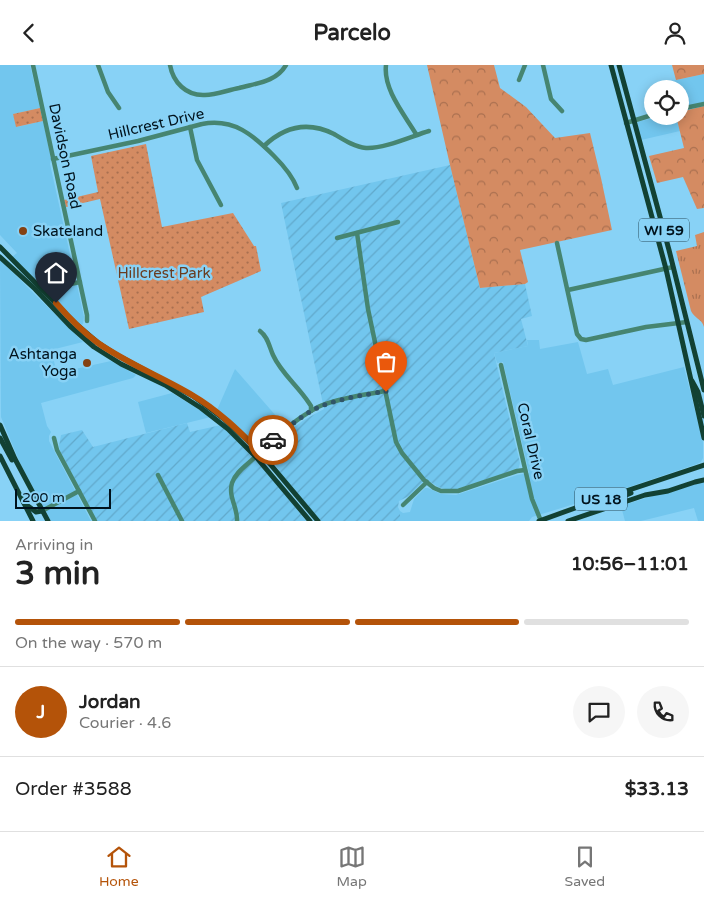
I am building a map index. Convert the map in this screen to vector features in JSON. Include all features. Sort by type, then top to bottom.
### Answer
[{"type":"main road","name":"WI 59","points":[[611,65],[666,269],[690,376],[698,392],[704,415]]},
{"type":"main road","name":"WI 59","points":[[619,65],[674,267],[704,390]]},
{"type":"main road","points":[[1,248],[70,325],[96,345],[201,408],[258,455],[310,521]]},
{"type":"main road","points":[[0,257],[56,303],[96,345]]},
{"type":"main road","points":[[56,303],[54,294],[65,285]]},
{"type":"main road","points":[[129,365],[193,396],[209,407],[232,426],[318,521]]},
{"type":"main road","points":[[690,376],[704,438]]},
{"type":"main road","points":[[212,417],[219,419],[229,427],[232,426]]},
{"type":"main road","points":[[0,425],[23,477]]},
{"type":"main road","points":[[0,438],[48,521]]},
{"type":"main road","points":[[0,456],[33,521]]},
{"type":"main road","points":[[701,466],[704,459]]},
{"type":"main road","name":"US 18","points":[[541,521],[701,466]]},
{"type":"main road","points":[[578,517],[583,513],[662,480]]},
{"type":"main road","name":"US 18","points":[[568,521],[645,495],[668,491],[704,480]]},
{"type":"main road","points":[[24,503],[36,511],[42,511]]},
{"type":"street","name":"Davidson Road","points":[[33,65],[87,321]]},
{"type":"street","points":[[98,65],[108,92],[119,108]]},
{"type":"street","points":[[170,65],[173,77],[182,87],[189,92],[204,95],[272,79],[286,65]]},
{"type":"street","points":[[386,65],[385,72],[389,87],[416,134]]},
{"type":"street","points":[[519,80],[525,65]]},
{"type":"street","points":[[543,65],[551,99],[562,111]]},
{"type":"street","points":[[689,107],[704,104]]},
{"type":"street","points":[[626,123],[644,117]]},
{"type":"street","name":"Hillcrest Drive","points":[[53,159],[190,127],[210,123],[226,124],[249,133],[264,146],[289,171],[297,188]]},
{"type":"street","points":[[190,127],[197,160],[221,205]]},
{"type":"street","points":[[264,146],[285,131],[305,127],[316,127],[325,130],[366,148],[385,145],[429,131]]},
{"type":"street","points":[[337,238],[398,222]]},
{"type":"street","points":[[357,233],[368,309],[396,442],[399,447],[427,483],[441,491],[458,491],[525,470]]},
{"type":"street","points":[[1,248],[6,243]]},
{"type":"street","points":[[557,243],[577,334],[582,339],[586,340],[646,327],[687,322]]},
{"type":"street","points":[[568,290],[674,267]]},
{"type":"street","points":[[41,292],[80,282]]},
{"type":"street","points":[[260,331],[266,336],[279,365],[309,403],[312,411]]},
{"type":"street","name":"Coral Drive","points":[[501,365],[532,499],[541,521]]},
{"type":"street","points":[[237,521],[237,511],[231,494],[232,483],[235,477],[242,468],[292,423],[317,408],[328,404],[386,391]]},
{"type":"street","points":[[54,438],[57,450],[96,521]]},
{"type":"street","points":[[158,475],[182,521]]},
{"type":"street","points":[[404,505],[427,483]]},
{"type":"street","points":[[42,511],[79,491]]},
{"type":"shaded area","points":[[0,65],[30,65],[40,108],[13,114],[17,127],[43,121],[51,159],[50,164],[84,317],[83,324],[80,326],[56,300],[57,293],[67,288],[66,283],[42,286],[12,257],[17,253],[0,235]]},
{"type":"shaded area","points":[[704,74],[704,102],[689,105],[689,80],[676,80]]},
{"type":"shaded area","points":[[644,120],[644,125],[678,125],[680,131],[641,140],[637,122]]},
{"type":"shaded area","points":[[450,165],[480,288],[525,284],[532,316],[521,319],[528,346],[494,353],[520,463],[519,467],[518,469],[457,489],[438,487],[426,479],[409,496],[399,501],[400,521],[321,521],[283,476],[268,454],[270,449],[289,431],[324,409],[281,203]]},
{"type":"shaded area","points":[[0,260],[83,342],[51,350],[57,373],[111,361],[136,375],[133,378],[41,403],[47,426],[51,432],[49,441],[91,521],[51,521],[20,463],[1,417]]},
{"type":"shaded area","points":[[527,340],[539,340],[540,349],[578,342],[587,374],[608,369],[613,385],[684,367],[703,442],[703,458],[701,462],[617,491],[532,517],[529,521],[400,521],[400,511],[403,513],[410,512],[414,499],[425,488],[441,494],[456,495],[517,475],[529,473],[503,362],[497,363],[494,353],[528,346]]},
{"type":"shaded area","points":[[235,369],[284,425],[260,445],[217,410]]},
{"type":"shaded area","points":[[172,393],[211,417],[146,433],[138,402]]},
{"type":"shaded area","points":[[187,423],[190,432],[221,425],[272,478],[306,521],[97,521],[60,451],[61,435],[82,430],[93,447]]},
{"type":"shaded area","points":[[704,481],[704,521],[698,521],[694,508],[641,521],[625,521],[621,506]]},
{"type":"green space","points":[[427,65],[494,65],[500,88],[526,107],[555,138],[590,133],[612,230],[520,250],[528,282],[525,284],[480,288]]},
{"type":"green space","points":[[672,65],[704,65],[704,74],[676,80]]},
{"type":"green space","points":[[704,106],[704,208],[697,209],[683,177],[657,183],[649,156],[684,148],[678,125],[689,125],[689,110]]},
{"type":"green space","points":[[40,108],[43,121],[16,127],[13,114]]},
{"type":"green space","name":"Hillcrest Park","points":[[146,144],[162,227],[233,213],[254,246],[256,246],[261,271],[201,297],[204,312],[129,329],[100,199],[66,207],[64,200],[98,192],[91,156]]},
{"type":"green space","points":[[704,232],[704,327],[702,322],[691,311],[676,251],[697,246],[695,235]]},
{"type":"way so far","points":[[273,440],[297,420],[317,408],[347,399],[386,392]]},
{"type":"place","name":"Skateland","points":[[23,231]]},
{"type":"place","name":"Ashtanga Yoga","points":[[87,363]]},
{"type":"route","points":[[56,303],[97,342],[117,355],[193,396],[224,419],[260,452],[273,440]]}]
